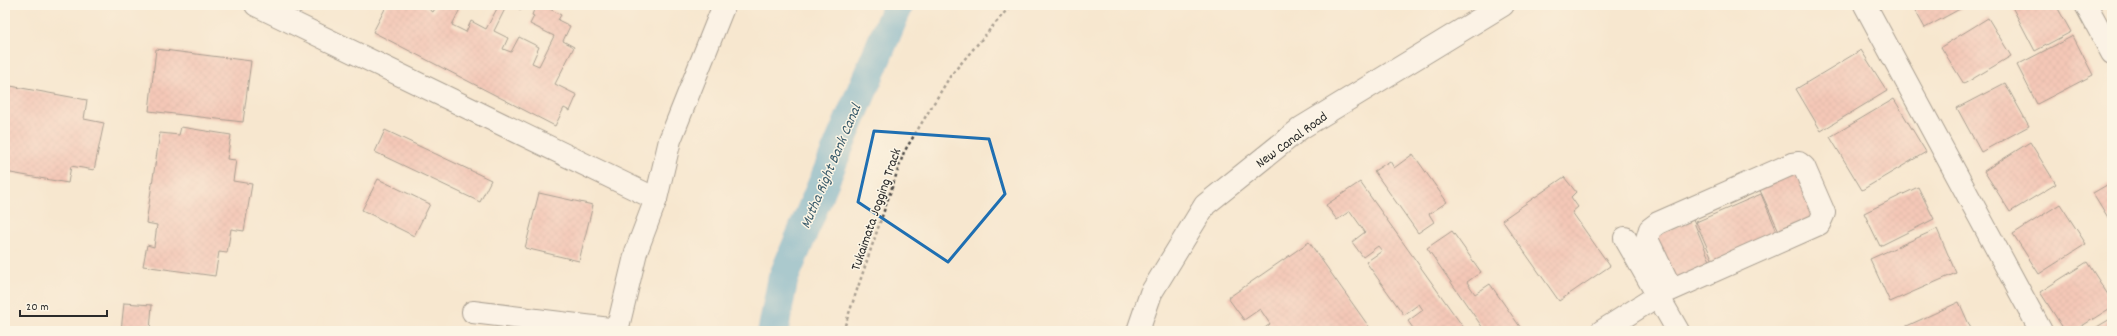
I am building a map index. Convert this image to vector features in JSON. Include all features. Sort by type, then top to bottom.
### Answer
[{"type":"street","points":[[256,5],[656,199]]},
{"type":"street","points":[[473,312],[618,330],[636,252],[656,199],[670,140],[724,5]]},
{"type":"street","name":"New Canal Road","points":[[1138,331],[1151,293],[1205,205],[1301,128],[1503,5]]},
{"type":"street","points":[[1865,5],[2041,331]]},
{"type":"street","points":[[2086,5],[2112,53]]},
{"type":"street","points":[[1602,331],[1664,293],[1819,224],[1824,213],[1804,167],[1799,163],[1792,164],[1658,223],[1650,229],[1647,239],[1664,293],[1678,331]]},
{"type":"street","points":[[1625,238],[1664,293]]},
{"type":"path","name":"Tukaimata Jogging Track","points":[[843,331],[904,152],[952,75],[1010,5]]},
{"type":"highlighted area","points":[[874,131],[989,139],[1005,194],[948,262],[858,202]]},
{"type":"building","points":[[387,5],[423,5],[433,12],[437,5],[453,5],[460,9],[452,25],[466,32],[471,21],[486,29],[499,5],[507,5],[494,31],[508,38],[503,49],[511,52],[519,37],[539,47],[532,63],[539,66],[554,36],[530,24],[534,16],[532,15],[535,7],[531,5],[553,5],[550,9],[561,15],[558,20],[570,26],[563,41],[574,47],[555,84],[577,95],[570,111],[564,108],[555,126],[373,32]]},
{"type":"building","points":[[512,5],[524,5],[521,10]]},
{"type":"building","points":[[1912,5],[1967,5],[1925,28]]},
{"type":"building","points":[[2011,5],[2056,5],[2071,32],[2035,51]]},
{"type":"building","points":[[1988,18],[2011,56],[1964,84],[1941,47]]},
{"type":"building","points":[[2073,36],[2093,75],[2037,104],[2017,65]]},
{"type":"building","points":[[156,49],[251,61],[243,122],[149,111]]},
{"type":"building","points":[[1861,50],[1887,91],[1821,131],[1796,89]]},
{"type":"building","points":[[2005,83],[2029,126],[1981,152],[1957,108]]},
{"type":"building","points":[[5,85],[87,100],[84,119],[104,123],[94,170],[71,166],[68,183],[5,172]]},
{"type":"building","points":[[1894,99],[1926,152],[1862,190],[1830,137]]},
{"type":"building","points":[[181,127],[231,135],[227,159],[236,160],[233,181],[252,184],[244,231],[231,229],[227,253],[219,252],[215,276],[143,266],[147,245],[154,247],[157,225],[146,223],[160,133],[179,135]]},
{"type":"building","points":[[385,130],[491,180],[480,202],[375,152]]},
{"type":"building","points":[[2030,142],[2056,184],[2010,212],[1984,171]]},
{"type":"building","points":[[1413,154],[1447,202],[1429,214],[1434,222],[1418,233],[1374,171],[1390,161],[1394,168]]},
{"type":"building","points":[[1798,165],[1822,217],[1781,235],[1757,184]]},
{"type":"building","points":[[1564,177],[1576,192],[1571,197],[1578,207],[1572,212],[1610,266],[1559,301],[1502,220]]},
{"type":"building","points":[[378,179],[430,204],[414,236],[362,210]]},
{"type":"building","points":[[1360,182],[1466,331],[1415,331],[1408,321],[1423,310],[1419,304],[1404,315],[1366,262],[1382,251],[1378,246],[1363,257],[1352,242],[1365,232],[1350,211],[1337,220],[1326,205]]},
{"type":"building","points":[[2112,182],[2112,224],[2093,193]]},
{"type":"building","points":[[1918,187],[1934,219],[1880,246],[1864,213]]},
{"type":"building","points":[[539,193],[593,205],[579,261],[525,248]]},
{"type":"building","points":[[1761,194],[1779,236],[1714,263],[1696,222]]},
{"type":"building","points":[[2060,204],[2086,244],[2039,274],[2013,234]]},
{"type":"building","points":[[1693,220],[1713,268],[1670,286],[1650,238]]},
{"type":"building","points":[[1937,229],[1956,273],[1890,302],[1870,259]]},
{"type":"building","points":[[1452,231],[1481,272],[1467,282],[1475,294],[1490,284],[1523,331],[1485,331],[1427,248]]},
{"type":"building","points":[[1309,242],[1372,331],[1261,331],[1270,324],[1260,309],[1244,320],[1228,298]]},
{"type":"building","points":[[2087,262],[2112,301],[2112,307],[2074,331],[2065,331],[2040,292]]},
{"type":"building","points":[[1959,302],[1972,331],[1948,331],[1946,328],[1939,331],[1896,331]]},
{"type":"building","points":[[124,303],[152,305],[150,331],[121,331]]},
{"type":"building","points":[[2112,318],[2112,331],[2090,331]]},
{"type":"waterway","name":"Mutha Right Bank Canal","points":[[773,331],[783,279],[898,5]]}]
